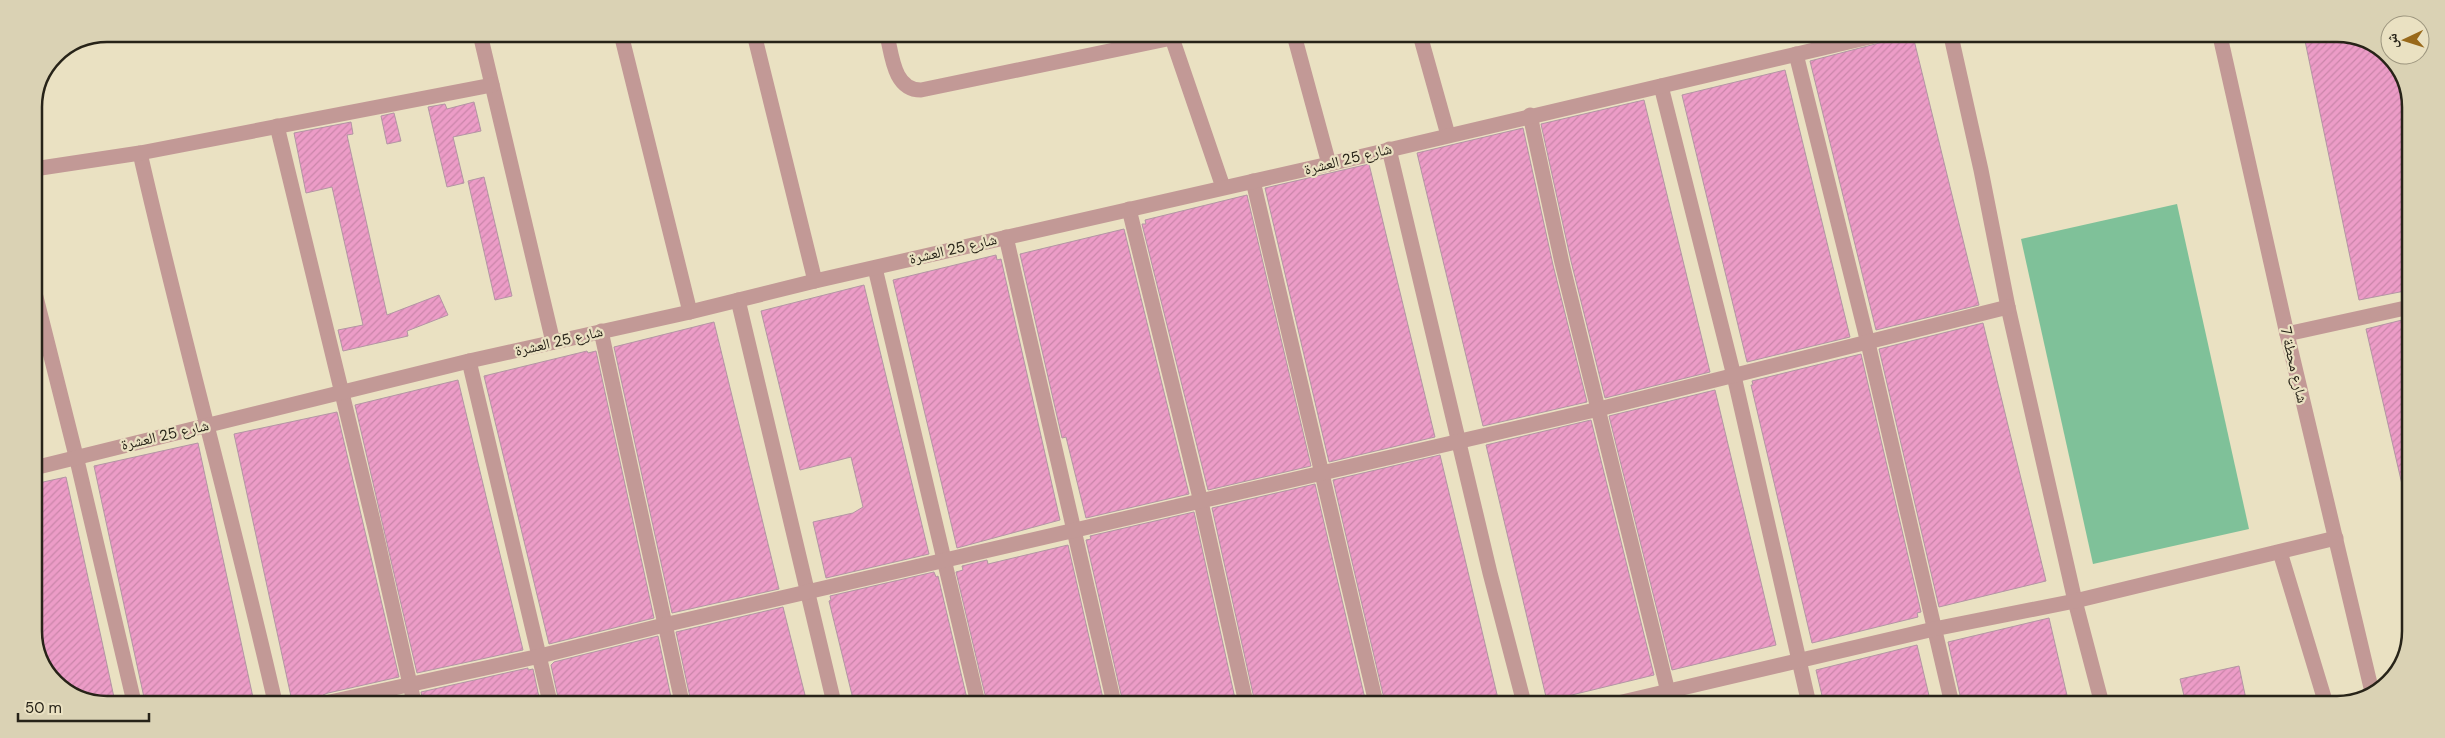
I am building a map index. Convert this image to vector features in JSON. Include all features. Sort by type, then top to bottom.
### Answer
[{"type":"street","points":[[482,43],[553,342]]},
{"type":"street","points":[[623,43],[690,312]]},
{"type":"street","points":[[756,43],[815,281]]},
{"type":"street","points":[[889,43],[897,75],[911,90],[921,90],[1139,43]]},
{"type":"street","points":[[1174,43],[1223,188]]},
{"type":"street","points":[[1296,43],[1329,164]]},
{"type":"street","points":[[1422,43],[1448,135]]},
{"type":"street","name":"شارع 25 العشرة","points":[[43,465],[469,361],[690,312],[815,281],[1329,164],[1530,115],[1844,43]]},
{"type":"street","points":[[1953,43],[1982,170],[2008,307],[2075,600],[2100,696]]},
{"type":"street","name":"شارع محطة 7","points":[[2222,43],[2287,334],[2372,686]]},
{"type":"street","points":[[1796,54],[1868,343],[1950,696]]},
{"type":"street","points":[[43,168],[140,153],[492,85]]},
{"type":"street","points":[[1661,86],[1734,376],[1807,696]]},
{"type":"street","points":[[1530,115],[1562,263],[1670,696]]},
{"type":"street","points":[[277,126],[342,393],[412,696]]},
{"type":"street","points":[[1389,149],[1522,696]]},
{"type":"street","points":[[140,153],[171,290],[243,564],[274,696]]},
{"type":"street","points":[[1253,181],[1374,696]]},
{"type":"street","points":[[1129,209],[1201,502],[1244,696]]},
{"type":"street","points":[[1006,237],[1112,696]]},
{"type":"street","points":[[875,268],[976,696]]},
{"type":"street","points":[[738,300],[832,696]]},
{"type":"street","points":[[356,696],[540,656],[664,625],[1074,532],[1323,472],[1599,409],[2008,307]]},
{"type":"street","points":[[2287,334],[2402,309]]},
{"type":"street","points":[[43,325],[133,696]]},
{"type":"street","points":[[601,331],[681,696]]},
{"type":"street","points":[[469,361],[549,696]]},
{"type":"street","points":[[1677,696],[1799,660],[1934,629],[2075,600],[2336,538]]},
{"type":"street","points":[[2280,552],[2324,696]]},
{"type":"green space","points":[[2177,204],[2249,529],[2093,564],[2021,239]]},
{"type":"building","points":[[1879,43],[1915,43],[1979,305],[1876,330],[1810,61]]},
{"type":"building","points":[[2305,43],[2346,43],[2362,47],[2380,59],[2380,65],[2386,65],[2398,83],[2402,104],[2402,292],[2359,300]]},
{"type":"building","points":[[1785,70],[1850,337],[1747,362],[1682,95]]},
{"type":"building","points":[[1644,100],[1710,372],[1605,398],[1571,261],[1541,124]]},
{"type":"building","points":[[474,102],[481,131],[453,137],[464,183],[447,187],[428,107],[445,104],[447,109]]},
{"type":"building","points":[[394,113],[401,141],[387,144],[381,116]]},
{"type":"building","points":[[351,122],[353,134],[347,135],[387,315],[439,295],[448,315],[407,331],[408,336],[343,351],[338,330],[363,325],[332,187],[306,193],[294,133]]},
{"type":"building","points":[[1523,128],[1553,265],[1587,402],[1483,426],[1417,153]]},
{"type":"building","points":[[1369,164],[1435,437],[1329,462],[1265,188]]},
{"type":"building","points":[[484,177],[512,296],[495,300],[468,181]]},
{"type":"building","points":[[1247,195],[1311,466],[1208,490],[1142,224],[1146,224],[1145,220]]},
{"type":"building","points":[[1124,229],[1189,494],[1086,518],[1066,437],[1062,438],[1020,254]]},
{"type":"building","points":[[996,255],[997,260],[1001,259],[1060,520],[957,548],[893,280]]},
{"type":"building","points":[[864,285],[929,554],[826,578],[813,522],[853,513],[863,507],[851,457],[800,470],[761,311]]},
{"type":"building","points":[[2402,320],[2402,484],[2366,329]]},
{"type":"building","points":[[714,322],[779,589],[672,613],[614,347]]},
{"type":"building","points":[[1983,323],[2046,581],[1939,607],[1879,349]]},
{"type":"building","points":[[587,351],[588,353],[596,351],[654,618],[549,644],[484,376]]},
{"type":"building","points":[[1861,354],[1921,612],[1917,613],[1918,617],[1812,643],[1751,385],[1753,385],[1752,381]]},
{"type":"building","points":[[458,380],[523,650],[417,673],[355,405]]},
{"type":"building","points":[[1715,390],[1776,645],[1672,670],[1609,416]]},
{"type":"building","points":[[337,412],[399,677],[328,693],[323,696],[291,696],[234,434]]},
{"type":"building","points":[[1591,420],[1654,675],[1568,696],[1546,696],[1486,445]]},
{"type":"building","points":[[198,443],[253,696],[144,696],[94,466]]},
{"type":"building","points":[[1440,455],[1497,696],[1383,696],[1333,480]]},
{"type":"building","points":[[66,477],[114,696],[83,691],[56,670],[47,655],[43,634],[43,482]]},
{"type":"building","points":[[1315,484],[1364,696],[1253,696],[1212,508]]},
{"type":"building","points":[[1194,512],[1234,696],[1121,696],[1086,540],[1091,539],[1090,536]]},
{"type":"building","points":[[1068,545],[1102,696],[985,696],[956,572],[963,570],[962,566],[987,560],[988,564]]},
{"type":"building","points":[[934,572],[936,577],[938,576],[966,696],[852,696],[829,601],[831,600],[830,596]]},
{"type":"building","points":[[783,607],[805,696],[690,696],[676,632]]},
{"type":"building","points":[[2049,618],[2067,696],[1960,696],[1948,642]]},
{"type":"building","points":[[658,636],[671,696],[558,696],[551,665],[554,662]]},
{"type":"building","points":[[1917,645],[1929,696],[1822,696],[1816,670]]},
{"type":"building","points":[[2239,666],[2245,696],[2184,696],[2180,679]]},
{"type":"building","points":[[528,668],[528,670],[533,669],[539,696],[422,696],[421,692]]}]
